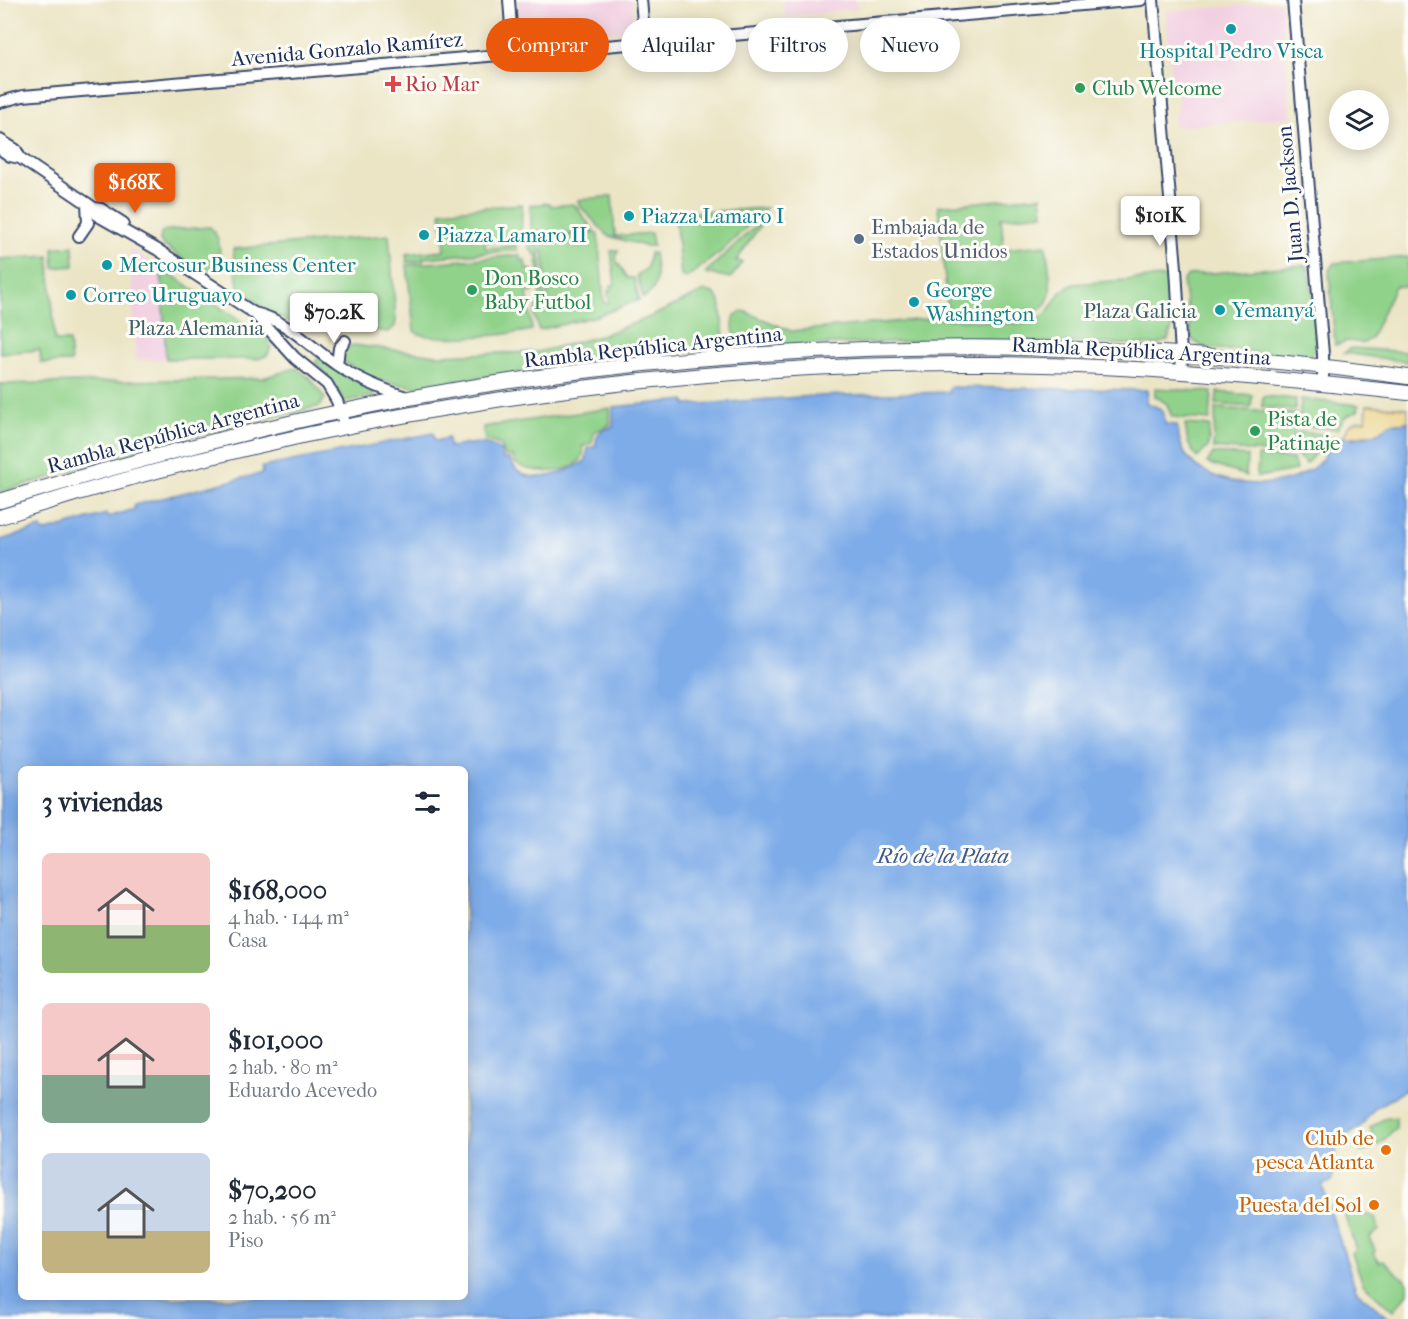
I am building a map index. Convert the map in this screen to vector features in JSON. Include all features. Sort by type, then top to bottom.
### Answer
[{"type":"main road","name":"Rambla República Argentina","points":[[0,501],[171,451],[340,411],[409,398],[610,370],[813,353],[993,349],[1181,355],[1324,366],[1408,377]]},
{"type":"main road","name":"Rambla República Argentina","points":[[0,517],[165,468],[345,426],[536,394],[712,374],[880,365],[993,364],[1182,372],[1408,393]]},
{"type":"street","points":[[508,0],[510,18]]},
{"type":"street","points":[[641,0],[643,18]]},
{"type":"street","name":"Avenida Gonzalo Ramírez","points":[[736,35],[1141,0]]},
{"type":"street","points":[[1153,0],[1182,372]]},
{"type":"street","name":"Juan D. Jackson","points":[[1293,0],[1324,366],[1323,384]]},
{"type":"street","name":"Avenida Gonzalo Ramírez","points":[[0,102],[23,96],[486,56]]},
{"type":"street","name":"Avenida Gonzalo Ramírez","points":[[0,94],[23,96]]},
{"type":"street","points":[[0,140],[16,150],[20,158]]},
{"type":"street","points":[[0,149],[10,156],[20,158],[91,205],[101,209],[150,241],[158,250],[254,313],[295,358],[327,384],[345,426]]},
{"type":"street","points":[[79,236],[88,223],[91,205]]},
{"type":"street","points":[[254,313],[263,315],[306,339],[337,365],[372,385],[409,398]]},
{"type":"street","points":[[337,365],[339,348],[345,340]]},
{"type":"shaded area","points":[[517,0],[632,0],[633,18],[621,18],[621,31],[609,32],[609,18],[519,18]]},
{"type":"shaded area","points":[[783,0],[856,0],[856,9],[785,17]]},
{"type":"shaded area","points":[[1281,2],[1291,117],[1174,127],[1174,114],[1178,114],[1177,88],[1171,81],[1166,11]]},
{"type":"shaded area","points":[[129,248],[161,268],[166,359],[136,360]]},
{"type":"green space","points":[[612,196],[615,236],[651,233],[653,246],[608,236],[579,205],[578,200]]},
{"type":"green space","points":[[1041,196],[1043,214],[1001,218],[1004,249],[1046,245],[1050,293],[1045,305],[1035,312],[1022,316],[1006,317],[948,311],[938,206]]},
{"type":"green space","points":[[550,203],[551,206],[574,204],[594,231],[539,238],[532,236],[530,205]]},
{"type":"green space","points":[[522,204],[521,239],[485,242],[485,248],[516,245],[517,250],[423,258],[423,261],[407,262],[406,254],[445,250],[441,211]]},
{"type":"green space","points":[[766,208],[722,251],[686,278],[681,276],[675,214]]},
{"type":"green space","points":[[768,214],[736,261],[742,262],[731,278],[705,273]]},
{"type":"green space","points":[[210,227],[216,235],[220,250],[217,266],[211,269],[197,267],[163,245],[160,240],[162,232],[168,230]]},
{"type":"green space","points":[[595,232],[598,235],[604,303],[609,303],[608,290],[611,290],[611,285],[615,285],[611,251],[618,250],[616,260],[628,278],[634,278],[639,300],[597,316],[539,330],[534,315],[540,296],[539,270],[536,255],[529,248],[531,243],[539,244],[546,310],[549,310],[542,240]]},
{"type":"green space","points":[[389,235],[396,320],[395,326],[388,332],[336,324],[298,326],[264,309],[238,286],[233,249]]},
{"type":"green space","points":[[73,246],[74,266],[54,268],[53,248]]},
{"type":"green space","points":[[650,253],[654,253],[656,280],[653,290],[643,298],[637,275],[647,268]]},
{"type":"green space","points":[[520,255],[520,260],[525,260],[526,269],[532,270],[535,284],[533,292],[527,293],[532,330],[489,336],[452,337],[422,335],[414,331],[407,265]]},
{"type":"green space","points":[[49,256],[55,341],[69,341],[71,362],[41,363],[40,350],[0,353],[0,259]]},
{"type":"green space","points":[[1408,257],[1408,287],[1395,286],[1371,338],[1364,343],[1348,341],[1335,345],[1329,270],[1334,263]]},
{"type":"green space","points":[[1306,265],[1309,270],[1316,329],[1316,347],[1313,353],[1306,356],[1205,348],[1192,340],[1183,281],[1188,275]]},
{"type":"green space","name":"Plaza Alemania","points":[[161,268],[267,338],[271,346],[268,355],[258,359],[166,359]]},
{"type":"green space","name":"Plaza Galicia","points":[[1163,277],[1169,281],[1173,325],[1168,340],[1156,345],[953,340],[747,347],[739,342],[733,329],[735,315],[744,311],[791,331],[938,318],[1024,324],[1046,314],[1061,291],[1074,284]]},
{"type":"green space","points":[[704,291],[714,293],[720,301],[725,349],[585,363],[416,387],[374,380],[342,361],[345,348],[353,345],[438,355],[538,352],[600,336],[650,317]]},
{"type":"green space","points":[[1351,348],[1408,352],[1408,362],[1344,353]]},
{"type":"green space","points":[[319,358],[373,391],[374,396],[344,402],[330,379],[315,362]]},
{"type":"green space","points":[[296,368],[310,378],[325,398],[320,406],[186,438],[0,492],[0,384],[263,378]]},
{"type":"green space","points":[[1155,388],[1212,392],[1210,420],[1172,417],[1167,404],[1155,396]]},
{"type":"green space","points":[[1217,392],[1252,395],[1251,407],[1216,404]]},
{"type":"green space","points":[[1263,396],[1296,399],[1295,410],[1262,407]]},
{"type":"green space","points":[[1301,399],[1359,405],[1358,411],[1345,417],[1337,429],[1299,426]]},
{"type":"green space","points":[[610,408],[610,425],[594,432],[592,443],[583,446],[582,456],[577,463],[558,471],[523,467],[515,463],[513,456],[505,456],[501,445],[485,440],[483,427]]},
{"type":"green space","name":"Pista de Patinaje","points":[[1216,408],[1296,414],[1293,454],[1213,448]]},
{"type":"green space","points":[[1185,424],[1210,426],[1208,447],[1197,458],[1188,443]]},
{"type":"green space","points":[[1298,432],[1323,434],[1319,449],[1306,464],[1297,455]]},
{"type":"green space","points":[[1213,453],[1247,456],[1246,476],[1207,463]]},
{"type":"green space","points":[[1258,456],[1293,459],[1296,470],[1257,477]]},
{"type":"green space","points":[[1396,1117],[1396,1128],[1377,1146],[1362,1152],[1361,1146],[1374,1138],[1370,1128],[1383,1119]]},
{"type":"green space","points":[[1348,1209],[1375,1217],[1379,1230],[1369,1238],[1375,1250],[1374,1253],[1379,1262],[1383,1260],[1408,1283],[1408,1294],[1393,1311],[1363,1284],[1352,1253],[1356,1250],[1344,1213]]},
{"type":"sand","points":[[1367,405],[1408,408],[1408,422],[1390,424],[1378,433],[1344,438],[1351,424],[1366,420]]},
{"type":"water","name":"Río de la Plata","points":[[950,387],[1148,390],[1146,403],[1160,410],[1165,424],[1177,425],[1182,447],[1189,459],[1204,471],[1223,479],[1246,483],[1269,483],[1291,479],[1310,470],[1324,456],[1331,437],[1355,438],[1378,433],[1390,424],[1408,422],[1408,1088],[1375,1108],[1360,1127],[1337,1141],[1332,1182],[1322,1185],[1356,1290],[1389,1319],[0,1319],[0,540],[41,528],[43,532],[106,514],[108,517],[135,509],[134,505],[263,473],[262,467],[433,433],[435,441],[448,438],[449,447],[483,443],[495,447],[501,451],[503,459],[510,459],[515,469],[524,474],[534,477],[557,474],[586,460],[588,448],[596,446],[600,433],[613,427],[613,407],[685,400],[686,405],[814,396],[948,392]]},
{"type":"place","name":"Hospital Pedro Visca","points":[[1231,29]]},
{"type":"place","name":"Rio Mar","points":[[393,84]]},
{"type":"place","name":"Club Welcome","points":[[1080,88]]},
{"type":"place","name":"Piazza Lamaro I","points":[[629,216]]},
{"type":"place","name":"Piazza Lamaro II","points":[[424,235]]},
{"type":"place","name":"Embajada de Estados Unidos","points":[[859,239]]},
{"type":"place","name":"Mercosur Business Center","points":[[107,265]]},
{"type":"place","name":"Don Bosco Baby Futbol","points":[[472,290]]},
{"type":"place","name":"Correo Uruguayo","points":[[71,295]]},
{"type":"place","name":"George Washington","points":[[914,302]]},
{"type":"place","name":"Yemanyá","points":[[1220,310]]},
{"type":"place","name":"Pista de Patinaje","points":[[1255,431]]},
{"type":"place","name":"Club de pesca Atlanta","points":[[1386,1150]]},
{"type":"place","name":"Puesta del Sol","points":[[1374,1205]]}]
